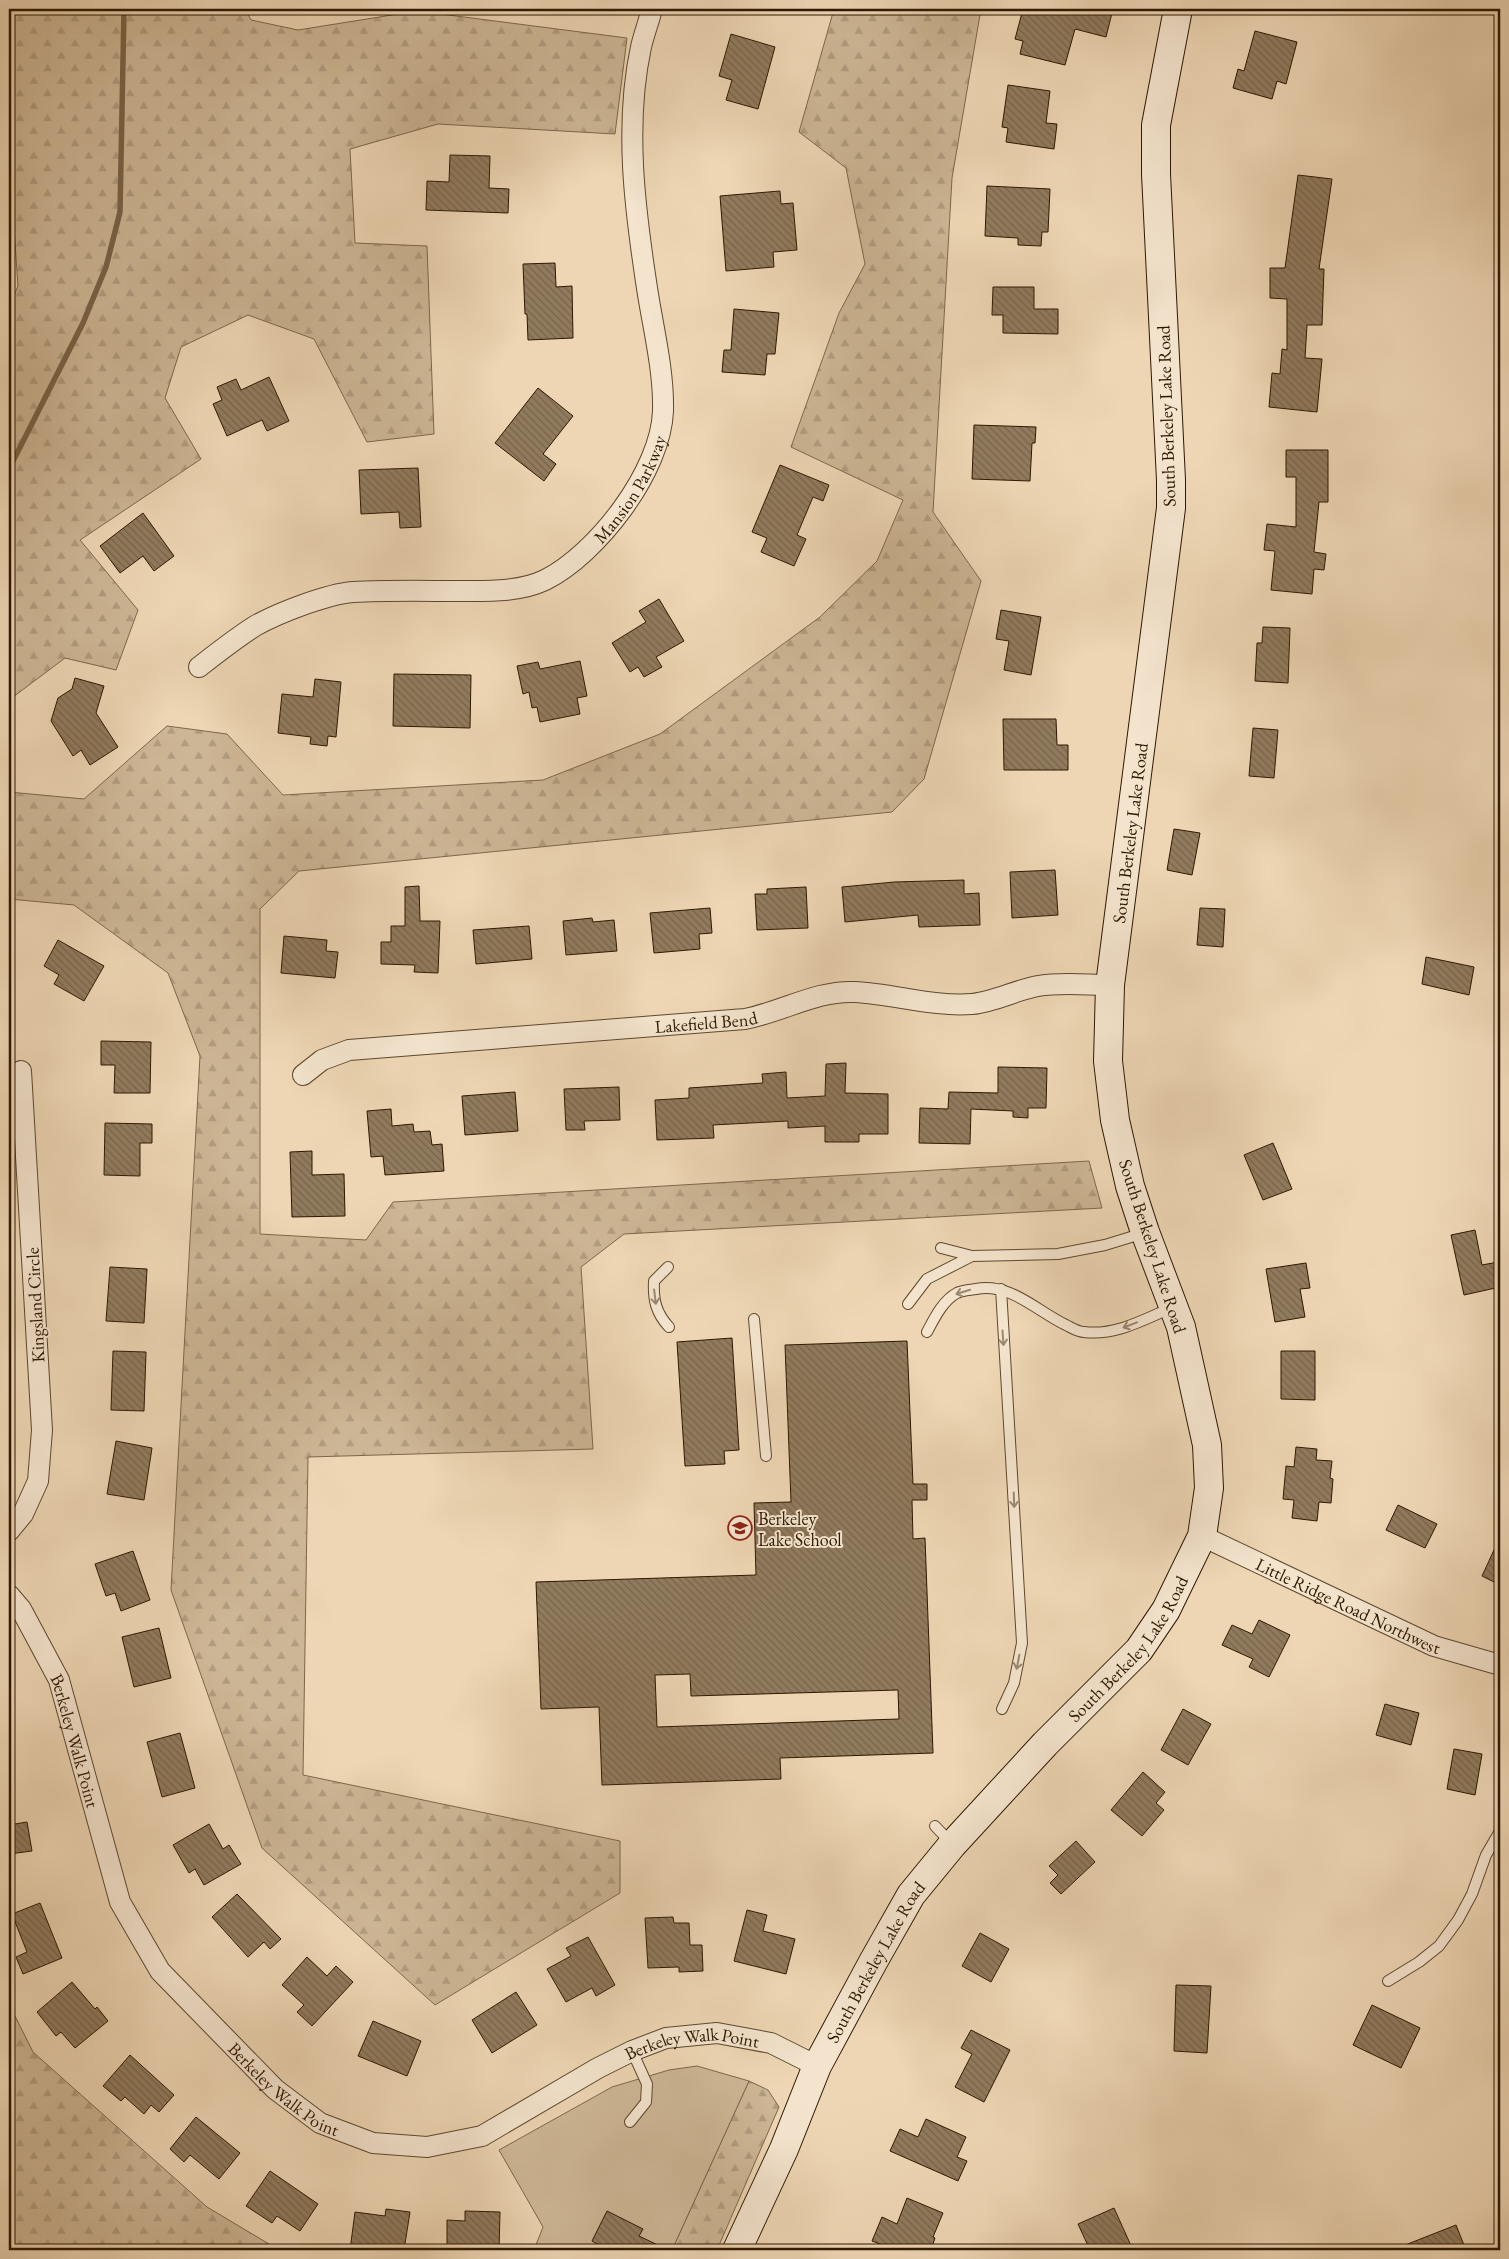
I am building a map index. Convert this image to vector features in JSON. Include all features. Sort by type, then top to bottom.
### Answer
[{"type":"street","name":"Mansion Parkway","points":[[199,667],[256,626],[327,596],[352,592],[495,590],[528,586],[544,580],[575,561],[604,532],[630,499],[655,448],[663,413],[661,379],[635,195],[633,133],[636,80],[641,46],[652,9]]},
{"type":"street","name":"South Berkeley Lake Road","points":[[737,2250],[784,2149],[817,2066],[944,1836],[1045,1744],[1139,1650],[1166,1610],[1202,1536],[1209,1488],[1207,1445],[1181,1327],[1145,1232],[1130,1186],[1114,1120],[1108,1061],[1110,985],[1171,508],[1156,174],[1156,124],[1178,9]]},
{"type":"street","name":"Lakefield Bend","points":[[302,1075],[322,1060],[349,1050],[745,1019],[765,1015],[815,997],[835,993],[854,992],[954,1004],[974,1004],[1051,984],[1110,985]]},
{"type":"street","name":"Kingsland Circle","points":[[9,1531],[23,1514],[38,1482],[42,1430],[21,1071]]},
{"type":"street","name":"Little Ridge Road Northwest","points":[[1202,1536],[1434,1646],[1500,1666]]},
{"type":"street","name":"Berkeley Walk Point","points":[[9,1595],[21,1609],[59,1680],[120,1902],[155,1964],[275,2089],[320,2124],[373,2143],[427,2147],[482,2136],[598,2068],[632,2051],[666,2038],[717,2034],[771,2043],[817,2066]]},
{"type":"lane","points":[[941,1248],[972,1256],[1058,1254],[1105,1245],[1145,1232]]},
{"type":"lane","points":[[908,1304],[927,1279],[972,1256]]},
{"type":"lane","points":[[668,1267],[654,1280],[653,1296],[659,1316],[670,1327]]},
{"type":"lane","points":[[927,1332],[940,1309],[957,1293],[984,1287],[1001,1289],[1024,1300],[1051,1318],[1081,1332],[1103,1334],[1128,1326],[1174,1306]]},
{"type":"lane","points":[[1001,1289],[1022,1643],[1014,1683],[1002,1709]]},
{"type":"lane","points":[[754,1319],[766,1456]]},
{"type":"lane","points":[[1388,1982],[1439,1946],[1458,1920],[1472,1894],[1486,1855],[1500,1831]]},
{"type":"lane","points":[[630,2122],[646,2102],[647,2084],[632,2051]]},
{"type":"green space","points":[[9,9],[245,9],[251,20],[298,30],[417,11],[627,38],[615,134],[438,124],[350,149],[355,243],[427,246],[434,434],[367,442],[314,339],[248,315],[181,347],[165,398],[201,459],[80,540],[138,610],[116,670],[65,658],[9,700],[9,307],[18,286],[13,214],[9,210]]},
{"type":"green space","points":[[834,9],[981,9],[952,178],[933,512],[981,581],[924,779],[892,812],[299,871],[260,909],[260,1234],[366,1240],[393,1202],[1089,1161],[1102,1208],[624,1234],[581,1267],[593,1449],[308,1457],[303,1775],[620,1841],[620,1893],[435,2005],[262,1848],[171,1590],[200,1056],[168,973],[74,905],[9,899],[9,792],[84,799],[167,726],[227,734],[283,795],[543,780],[660,734],[820,617],[877,561],[903,500],[791,447],[839,313],[865,264],[846,168],[799,132]]},
{"type":"green space","points":[[9,2004],[33,2052],[207,2207],[279,2250],[13,2250],[9,2246]]},
{"type":"green space","points":[[697,2066],[749,2081],[672,2250],[534,2250],[543,2227],[499,2150],[612,2087],[669,2070]]},
{"type":"green space","points":[[749,2081],[768,2090],[779,2107],[717,2250],[672,2250]]},
{"type":"building","points":[[1023,9],[1113,9],[1106,37],[1075,29],[1065,65],[1020,54],[1023,41],[1015,39]]},
{"type":"building","points":[[1255,31],[1297,42],[1286,84],[1277,81],[1272,99],[1233,88],[1238,69],[1244,71]]},
{"type":"building","points":[[731,34],[775,47],[758,109],[726,100],[732,80],[719,76]]},
{"type":"building","points":[[1008,85],[1050,91],[1046,123],[1057,124],[1054,149],[1006,142],[1008,128],[1002,127]]},
{"type":"building","points":[[450,155],[490,156],[489,188],[509,189],[508,213],[426,210],[427,181],[449,182]]},
{"type":"building","points":[[1298,175],[1332,179],[1319,269],[1324,269],[1322,325],[1307,325],[1305,358],[1322,359],[1317,412],[1269,407],[1272,373],[1280,374],[1282,349],[1287,350],[1287,299],[1270,298],[1270,268],[1285,268]]},
{"type":"building","points":[[987,186],[1050,189],[1048,232],[1042,232],[1041,246],[1018,245],[1018,238],[985,236]]},
{"type":"building","points":[[780,191],[781,204],[793,203],[797,250],[773,252],[774,267],[726,271],[720,196]]},
{"type":"building","points":[[555,263],[556,287],[572,286],[573,338],[528,340],[523,264]]},
{"type":"building","points":[[993,287],[1034,287],[1034,309],[1058,309],[1058,334],[1003,333],[1003,315],[992,315]]},
{"type":"building","points":[[734,309],[779,313],[775,354],[767,354],[765,375],[722,372],[724,350],[731,350]]},
{"type":"building","points":[[269,377],[289,421],[267,431],[262,420],[227,436],[213,404],[222,400],[217,387],[236,379],[241,390]]},
{"type":"building","points":[[538,388],[573,416],[543,454],[556,464],[544,481],[495,443]]},
{"type":"building","points":[[974,425],[1036,427],[1035,443],[1032,443],[1030,481],[972,479]]},
{"type":"building","points":[[1286,450],[1328,450],[1328,502],[1319,502],[1314,552],[1326,554],[1324,570],[1314,569],[1312,594],[1271,590],[1275,551],[1264,550],[1267,524],[1296,527],[1296,477],[1286,477]]},
{"type":"building","points":[[780,465],[829,485],[823,501],[813,497],[797,535],[806,539],[794,566],[761,552],[767,538],[752,532]]},
{"type":"building","points":[[418,468],[421,527],[400,528],[399,512],[361,514],[359,470]]},
{"type":"building","points":[[143,513],[174,556],[154,571],[143,556],[120,573],[100,546]]},
{"type":"building","points":[[659,599],[684,641],[656,657],[662,667],[644,677],[638,667],[630,672],[612,643],[646,622],[639,611]]},
{"type":"building","points":[[1001,610],[1041,617],[1031,675],[1004,670],[1009,641],[996,639]]},
{"type":"building","points":[[1263,627],[1290,628],[1288,683],[1255,681],[1257,643],[1262,643]]},
{"type":"building","points":[[580,661],[587,696],[577,698],[580,714],[540,722],[537,707],[532,708],[529,692],[523,694],[517,666],[538,662],[540,669]]},
{"type":"building","points":[[394,674],[471,675],[470,728],[393,726]]},
{"type":"building","points":[[75,678],[104,686],[96,713],[118,747],[90,765],[81,750],[73,756],[51,721],[58,698],[72,689]]},
{"type":"building","points":[[315,679],[341,682],[336,737],[328,736],[327,746],[310,744],[311,737],[278,733],[282,694],[313,697]]},
{"type":"building","points":[[1003,719],[1056,719],[1057,745],[1068,745],[1068,770],[1004,770]]},
{"type":"building","points":[[1253,728],[1278,730],[1274,778],[1249,776]]},
{"type":"building","points":[[1174,829],[1200,833],[1192,875],[1167,870]]},
{"type":"building","points":[[1055,870],[1058,915],[1012,918],[1010,872]]},
{"type":"building","points":[[964,880],[964,894],[979,893],[980,925],[919,927],[918,915],[845,922],[842,887],[894,882]]},
{"type":"building","points":[[419,886],[420,921],[440,921],[438,973],[414,972],[415,965],[381,964],[381,942],[391,942],[391,926],[405,926],[405,887]]},
{"type":"building","points":[[806,887],[808,928],[757,930],[755,894],[767,894],[767,889]]},
{"type":"building","points":[[710,908],[712,933],[699,934],[700,949],[654,953],[650,913]]},
{"type":"building","points":[[1200,908],[1225,909],[1223,947],[1197,945]]},
{"type":"building","points":[[592,918],[593,922],[614,920],[617,951],[566,955],[563,921]]},
{"type":"building","points":[[529,926],[532,959],[476,964],[473,930]]},
{"type":"building","points":[[284,936],[327,940],[326,951],[338,952],[335,978],[281,973]]},
{"type":"building","points":[[58,940],[104,966],[84,1001],[54,984],[59,975],[44,966]]},
{"type":"building","points":[[1426,957],[1474,967],[1469,995],[1422,984]]},
{"type":"building","points":[[101,1041],[151,1042],[150,1093],[114,1093],[115,1065],[101,1065]]},
{"type":"building","points":[[846,1063],[845,1093],[888,1094],[888,1134],[859,1134],[859,1142],[825,1142],[825,1126],[788,1128],[788,1121],[713,1125],[714,1138],[657,1140],[655,1100],[689,1098],[689,1088],[763,1083],[762,1074],[786,1072],[787,1098],[825,1096],[826,1064]]},
{"type":"building","points":[[998,1067],[1047,1068],[1046,1108],[1028,1108],[1028,1118],[1013,1117],[1013,1111],[971,1109],[970,1144],[919,1143],[920,1108],[948,1109],[949,1092],[998,1093]]},
{"type":"building","points":[[619,1087],[620,1120],[584,1121],[585,1130],[566,1130],[564,1089]]},
{"type":"building","points":[[515,1092],[518,1131],[465,1135],[462,1096]]},
{"type":"building","points":[[391,1109],[392,1126],[413,1124],[414,1132],[430,1131],[432,1145],[442,1144],[444,1171],[385,1175],[383,1156],[371,1157],[367,1111]]},
{"type":"building","points":[[105,1123],[152,1124],[152,1143],[140,1143],[140,1176],[104,1175]]},
{"type":"building","points":[[1273,1143],[1292,1189],[1263,1200],[1244,1155]]},
{"type":"building","points":[[312,1151],[312,1175],[344,1174],[345,1216],[292,1217],[290,1152]]},
{"type":"building","points":[[1475,1230],[1482,1265],[1498,1262],[1500,1287],[1464,1295],[1451,1235]]},
{"type":"building","points":[[1306,1263],[1310,1288],[1300,1289],[1305,1317],[1275,1322],[1266,1269]]},
{"type":"building","points":[[110,1267],[147,1269],[144,1323],[106,1321]]},
{"type":"building","points":[[732,1338],[739,1450],[724,1451],[725,1464],[685,1466],[677,1342]]},
{"type":"building","points":[[907,1341],[913,1484],[927,1484],[927,1500],[912,1500],[913,1539],[925,1538],[933,1753],[780,1758],[781,1779],[602,1785],[599,1707],[541,1709],[536,1582],[756,1575],[754,1503],[791,1502],[785,1345]],"holes":[[[690,1674],[691,1696],[898,1690],[899,1719],[657,1727],[655,1675]]]},
{"type":"building","points":[[113,1351],[146,1352],[144,1411],[111,1410]]},
{"type":"building","points":[[1281,1351],[1315,1351],[1315,1400],[1281,1399]]},
{"type":"building","points":[[116,1441],[152,1448],[144,1500],[107,1494]]},
{"type":"building","points":[[1296,1447],[1317,1449],[1316,1460],[1332,1461],[1330,1478],[1333,1479],[1331,1503],[1319,1502],[1317,1521],[1292,1518],[1294,1500],[1283,1499],[1286,1466],[1294,1467]]},
{"type":"building","points":[[1398,1505],[1437,1524],[1425,1548],[1386,1530]]},
{"type":"building","points":[[1500,1537],[1500,1585],[1482,1576]]},
{"type":"building","points":[[133,1551],[150,1600],[121,1611],[115,1593],[106,1596],[95,1564]]},
{"type":"building","points":[[1259,1620],[1290,1635],[1269,1677],[1249,1667],[1253,1659],[1222,1645],[1232,1625],[1252,1634]]},
{"type":"building","points":[[159,1628],[171,1678],[134,1687],[122,1637]]},
{"type":"building","points":[[1385,1704],[1419,1713],[1411,1745],[1376,1735]]},
{"type":"building","points":[[1183,1709],[1211,1724],[1188,1765],[1161,1750]]},
{"type":"building","points":[[180,1733],[195,1788],[162,1797],[147,1742]]},
{"type":"building","points":[[1454,1749],[1482,1754],[1475,1795],[1447,1789]]},
{"type":"building","points":[[1143,1772],[1165,1792],[1156,1803],[1164,1810],[1142,1836],[1111,1810]]},
{"type":"building","points":[[27,1822],[32,1851],[9,1854],[9,1825]]},
{"type":"building","points":[[209,1824],[223,1849],[229,1845],[241,1864],[204,1885],[195,1869],[189,1873],[173,1845]]},
{"type":"building","points":[[1076,1841],[1095,1862],[1061,1894],[1050,1883],[1058,1875],[1049,1866]]},
{"type":"building","points":[[237,1894],[281,1939],[270,1949],[264,1942],[248,1957],[212,1917]]},
{"type":"building","points":[[40,1903],[62,1958],[23,1974],[16,1957],[27,1952],[12,1914]]},
{"type":"building","points":[[747,1910],[767,1915],[763,1931],[795,1939],[786,1974],[734,1961]]},
{"type":"building","points":[[673,1917],[674,1923],[689,1923],[690,1945],[702,1945],[703,1971],[679,1972],[679,1967],[648,1968],[645,1918]]},
{"type":"building","points":[[980,1933],[1009,1949],[991,1982],[962,1966]]},
{"type":"building","points":[[588,1937],[615,1985],[596,1996],[592,1988],[566,2002],[547,1969],[571,1956],[566,1948]]},
{"type":"building","points":[[307,1957],[327,1976],[336,1966],[353,1982],[312,2026],[297,2012],[304,2005],[282,1985]]},
{"type":"building","points":[[72,1982],[108,2021],[75,2048],[61,2032],[56,2036],[37,2012]]},
{"type":"building","points":[[1176,1985],[1211,1986],[1207,2053],[1174,2051]]},
{"type":"building","points":[[516,1992],[537,2025],[492,2053],[472,2020]]},
{"type":"building","points":[[1372,2005],[1420,2028],[1401,2068],[1353,2045]]},
{"type":"building","points":[[373,2021],[421,2041],[407,2076],[358,2056]]},
{"type":"building","points":[[971,2030],[1010,2050],[984,2102],[955,2087],[972,2054],[961,2048]]},
{"type":"building","points":[[130,2055],[174,2095],[159,2112],[151,2105],[144,2114],[125,2097],[121,2101],[103,2086]]},
{"type":"building","points":[[196,2117],[240,2153],[219,2179],[190,2155],[184,2162],[170,2149]]},
{"type":"building","points":[[926,2119],[966,2137],[957,2157],[967,2161],[958,2181],[890,2151],[900,2129],[918,2137]]},
{"type":"building","points":[[270,2171],[318,2204],[300,2231],[277,2216],[272,2223],[246,2206]]},
{"type":"building","points":[[907,2198],[943,2213],[933,2237],[935,2238],[931,2250],[896,2250],[872,2241],[882,2217],[897,2224]]},
{"type":"building","points":[[1114,2208],[1133,2250],[1090,2250],[1078,2224]]},
{"type":"building","points":[[386,2209],[410,2212],[404,2250],[350,2250],[355,2212],[385,2216]]},
{"type":"building","points":[[465,2211],[500,2212],[499,2250],[447,2250],[447,2220],[465,2221]]},
{"type":"building","points":[[607,2211],[643,2229],[639,2236],[668,2250],[609,2250],[592,2241]]},
{"type":"building","points":[[1456,2225],[1466,2250],[1395,2249]]},
{"type":"waterway","points":[[9,469],[83,323],[106,267],[120,212],[124,9]]},
{"type":"place","name":"Berkeley Lake School","points":[[740,1528]]}]
